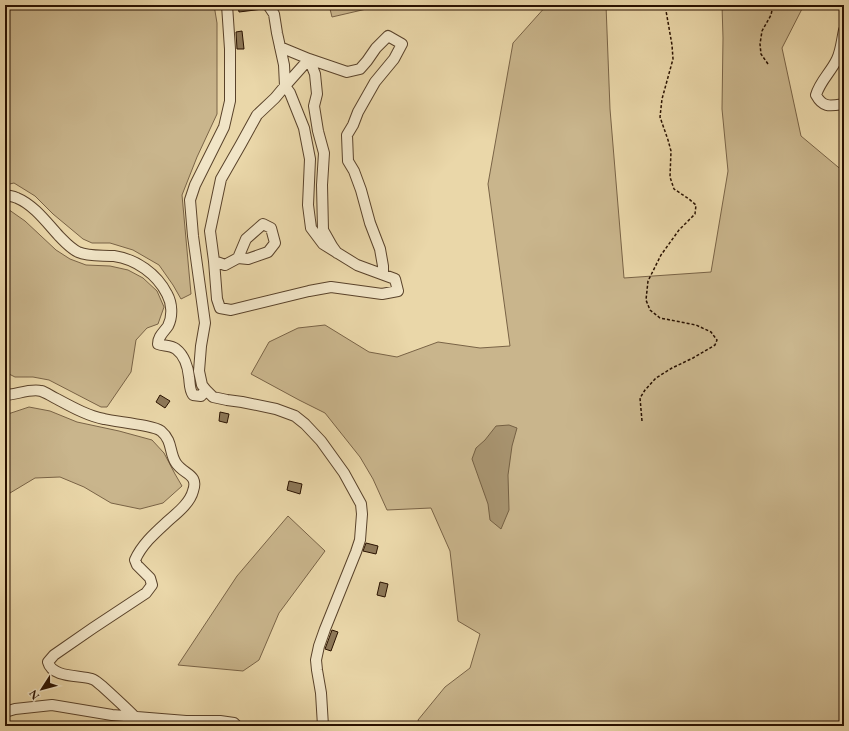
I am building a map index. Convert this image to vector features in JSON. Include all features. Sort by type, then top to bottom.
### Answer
[{"type":"street","points":[[227,5],[230,49],[230,101],[224,127],[195,184],[190,200],[193,236],[205,323],[199,371],[202,384],[213,397],[276,409],[295,416],[305,424],[321,441],[344,473],[361,504],[362,514],[360,540],[325,629],[316,660],[321,693],[323,726]]},
{"type":"street","points":[[268,5],[274,14],[284,65],[285,86],[290,93],[304,128],[310,159],[308,204],[311,228],[323,244],[337,253],[357,265],[395,279],[398,291],[382,294],[331,287],[309,290],[231,310],[220,308],[217,299],[210,231],[221,179],[257,115],[275,98],[285,86],[309,59]]},
{"type":"street","points":[[844,30],[838,58],[817,89],[816,95],[819,101],[826,106],[844,104]]},
{"type":"street","points":[[280,47],[347,72],[360,69],[367,62],[376,48],[388,36],[402,44],[394,59],[375,82],[347,135],[348,161],[354,171],[361,190],[370,223],[380,249],[384,274]]},
{"type":"street","points":[[309,59],[315,74],[317,94],[314,106],[318,131],[324,153],[322,185],[323,230],[337,253]]},
{"type":"street","points":[[5,195],[16,197],[29,205],[68,245],[79,252],[91,255],[115,256],[133,262],[155,277],[167,294],[171,306],[171,315],[168,326],[158,340],[158,344],[171,346],[177,349],[187,366],[190,391],[193,395],[201,396],[206,390]]},
{"type":"street","points":[[214,260],[225,265],[238,258]]},
{"type":"street","points":[[5,395],[41,390],[83,412],[103,419],[150,427],[159,430],[170,444],[172,456],[176,464],[192,477],[195,482],[193,492],[183,508],[152,536],[139,551],[135,560],[137,565],[150,578],[152,585],[146,593],[54,655],[48,662],[49,667],[54,671],[94,679],[134,716]]},
{"type":"street","points":[[5,712],[15,709],[52,705],[112,715],[186,721],[220,721],[234,723],[236,726]]},
{"type":"street","points":[[314,726],[322,715]]},
{"type":"path","points":[[642,421],[640,398],[656,378],[715,345],[717,340],[712,332],[696,325],[660,318],[650,310],[646,300],[648,281],[661,255],[679,230],[695,214],[696,205],[689,198],[674,189],[670,177],[671,151],[660,117],[662,99],[672,59],[672,45],[665,5]]},
{"type":"path","points":[[768,64],[761,54],[760,44],[762,31],[774,5]]},
{"type":"shaded area","points":[[5,5],[214,5],[217,23],[217,114],[197,157],[182,195],[191,294],[181,299],[159,265],[133,250],[110,243],[92,243],[83,239],[53,214],[35,196],[14,183],[5,185]]},
{"type":"shaded area","points":[[329,5],[378,5],[332,17]]},
{"type":"shaded area","points":[[547,5],[606,5],[610,109],[624,278],[711,272],[728,171],[722,109],[722,5],[804,5],[782,48],[801,136],[844,172],[844,726],[420,726],[418,720],[445,687],[470,668],[480,634],[458,621],[450,551],[431,508],[387,510],[373,479],[360,457],[325,413],[251,374],[269,342],[298,328],[325,325],[369,352],[397,357],[438,342],[480,348],[510,346],[488,184],[513,43]]},
{"type":"shaded area","points":[[5,207],[25,221],[56,250],[70,259],[86,265],[110,266],[128,270],[143,278],[157,291],[164,307],[158,324],[147,328],[136,340],[131,372],[107,407],[101,407],[49,380],[33,377],[15,377],[5,372]]},
{"type":"shaded area","points":[[29,407],[50,411],[77,422],[152,440],[164,453],[182,486],[163,503],[140,509],[111,503],[84,487],[60,477],[35,478],[5,496],[5,413],[8,414]]},
{"type":"shaded area","points":[[509,425],[517,428],[512,446],[508,475],[509,510],[501,529],[490,520],[488,504],[472,459],[476,448],[485,440],[496,426]]},
{"type":"shaded area","points":[[288,516],[325,551],[279,613],[259,660],[243,671],[178,665],[237,576]]},
{"type":"building","points":[[262,5],[263,9],[239,12],[238,6]]},
{"type":"building","points":[[242,31],[244,49],[237,49],[236,32]]},
{"type":"building","points":[[160,395],[170,401],[165,408],[156,402]]},
{"type":"building","points":[[220,412],[229,414],[227,423],[219,421]]},
{"type":"building","points":[[289,481],[302,484],[300,494],[287,490]]},
{"type":"building","points":[[366,543],[378,546],[376,554],[363,551]]},
{"type":"building","points":[[380,582],[388,584],[385,597],[377,595]]},
{"type":"building","points":[[332,630],[338,632],[331,651],[325,649]]}]
